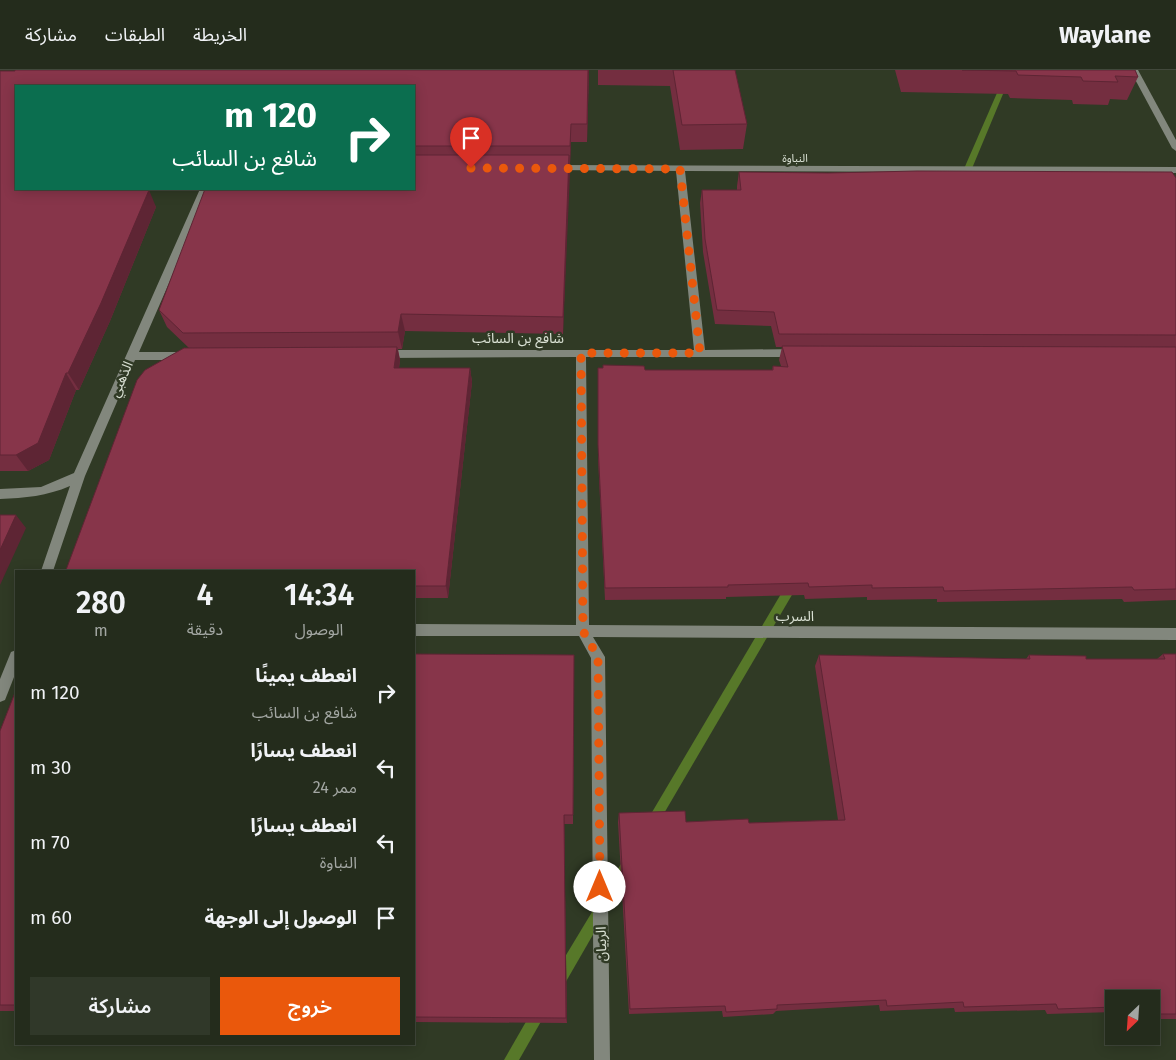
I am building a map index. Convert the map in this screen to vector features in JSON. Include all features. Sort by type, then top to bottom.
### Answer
[{"type":"street","points":[[1134,70],[1176,148]]},
{"type":"street","name":"النباوة","points":[[542,168],[1176,170]]},
{"type":"street","points":[[680,169],[700,353]]},
{"type":"street","name":"الذهبي","points":[[47,570],[79,476],[204,190]]},
{"type":"street","name":"الربيان","points":[[581,353],[583,631],[598,657],[602,1060]]},
{"type":"street","name":"شافع بن السائب","points":[[375,354],[809,353]]},
{"type":"street","points":[[131,356],[199,356]]},
{"type":"street","points":[[0,494],[34,494],[57,487],[79,476]]},
{"type":"street","name":"السرب","points":[[415,630],[1176,634]]},
{"type":"street","points":[[0,696],[15,658]]},
{"type":"building","points":[[588,70],[587,124],[571,124],[570,146],[415,146],[415,85],[15,85],[15,190],[149,190],[101,303],[68,373],[66,373],[38,443],[16,455],[0,455],[0,71]]},
{"type":"building","points":[[673,70],[735,70],[747,124],[682,125]]},
{"type":"building","points":[[962,70],[1135,70],[1138,77],[1115,76],[1118,82],[1083,81],[1081,77],[1018,75],[1016,71]]},
{"type":"building","points":[[415,155],[569,155],[563,317],[401,314],[398,332],[183,333],[159,310],[205,190],[415,190]]},
{"type":"building","points":[[739,172],[1172,172],[1176,178],[1176,335],[779,334],[774,312],[717,310],[705,239],[702,190],[741,190]]},
{"type":"building","points":[[782,346],[1176,347],[1176,589],[1134,590],[1132,587],[944,591],[943,587],[872,588],[872,585],[809,587],[808,583],[728,585],[728,587],[605,588],[598,445],[598,368],[603,368],[603,365],[644,366],[645,370],[773,370],[773,366],[788,367]]},
{"type":"building","points":[[397,347],[394,368],[470,368],[446,586],[415,586],[415,570],[66,570],[137,380],[145,370],[184,348]]},
{"type":"building","points":[[0,515],[16,515],[0,550]]},
{"type":"building","points":[[415,654],[574,655],[573,815],[564,815],[566,1018],[415,1017]]},
{"type":"building","points":[[1163,654],[1176,654],[1176,1014],[1160,1014],[1160,990],[1105,990],[1105,1007],[1058,1009],[1056,1004],[964,1007],[963,1002],[887,1006],[886,1000],[777,1005],[777,1009],[726,1012],[725,1006],[630,1009],[619,813],[685,811],[686,822],[748,819],[749,823],[845,820],[819,655],[1030,659],[1029,655],[1086,656],[1086,659],[1165,659]]},
{"type":"building","points":[[15,693],[15,1005],[0,1005],[0,731]]},
{"type":"waterway","points":[[964,178],[1010,70]]},
{"type":"waterway","points":[[652,823],[792,585]]},
{"type":"waterway","points":[[559,980],[628,863]]},
{"type":"waterway","points":[[511,1060],[540,1011]]},
{"type":"route","points":[[471,168],[680,169],[700,353],[581,353],[583,631],[598,657],[600,887]]}]
